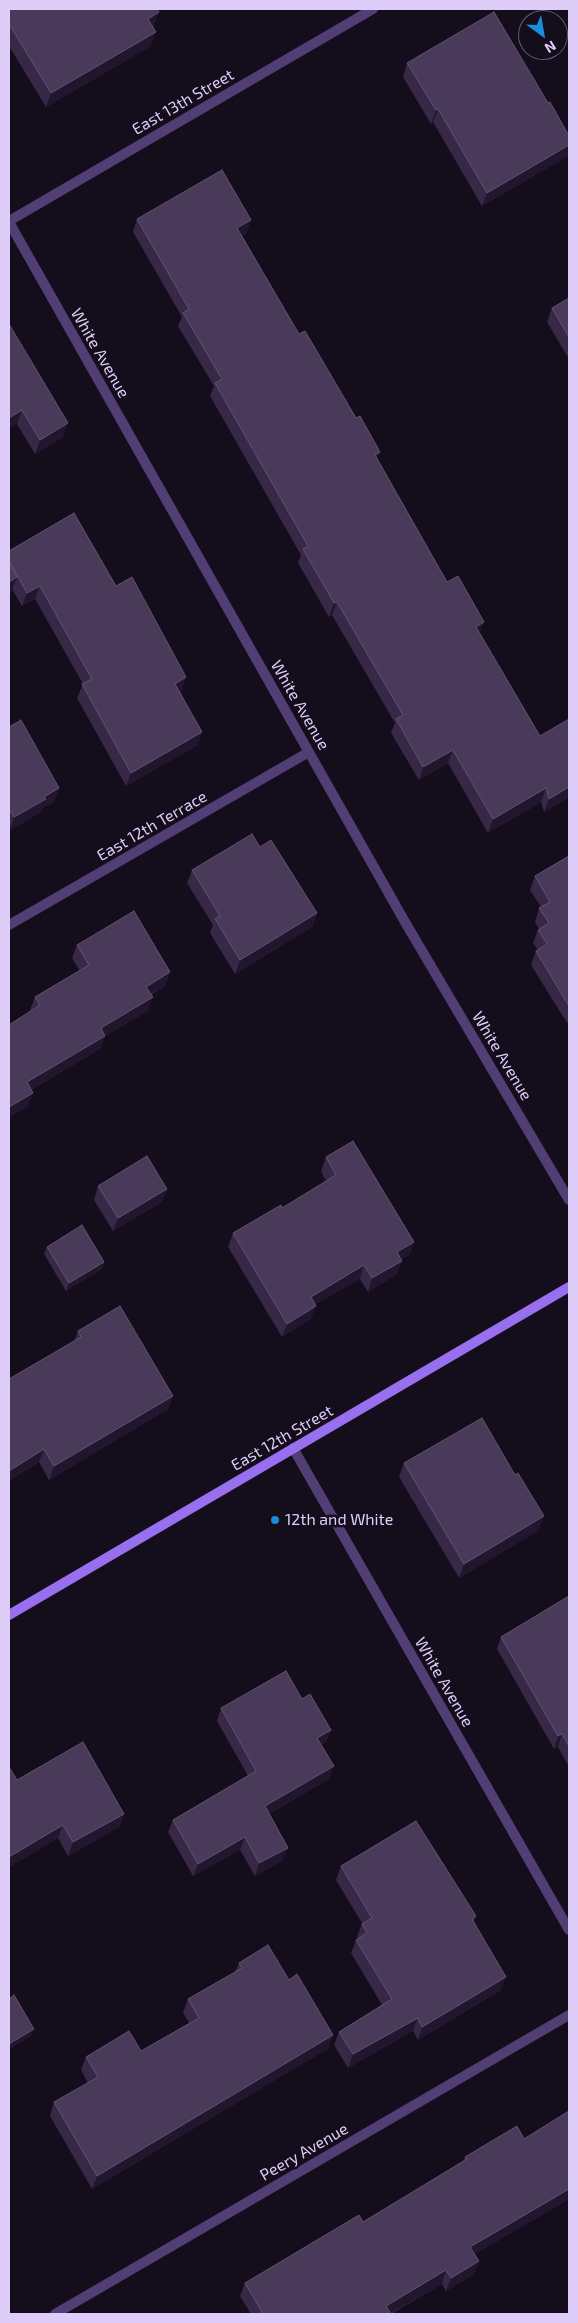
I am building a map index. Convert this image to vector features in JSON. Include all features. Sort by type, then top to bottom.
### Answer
[{"type":"street","name":"East 13th Street","points":[[9,222],[373,9]]},
{"type":"street","name":"White Avenue","points":[[9,222],[405,922],[569,1200]]},
{"type":"street","name":"East 12th Terrace","points":[[9,925],[309,752]]},
{"type":"street","name":"East 12th Street","points":[[9,1615],[569,1287]]},
{"type":"street","name":"White Avenue","points":[[293,1448],[569,1930]]},
{"type":"street","name":"Peery Avenue","points":[[54,2314],[569,2015]]},
{"type":"building","points":[[9,9],[157,9],[159,12],[148,19],[156,32],[51,93],[9,24]]},
{"type":"building","points":[[494,12],[518,52],[518,60],[522,60],[548,103],[550,102],[569,136],[569,145],[487,193],[438,109],[436,110],[407,63]]},
{"type":"building","points":[[222,170],[251,220],[237,228],[299,334],[305,331],[356,418],[360,416],[380,452],[375,455],[447,582],[458,576],[484,622],[476,627],[540,736],[569,719],[569,787],[549,799],[546,788],[493,819],[453,750],[423,767],[396,719],[403,715],[337,602],[334,603],[303,549],[308,546],[215,383],[222,379],[183,313],[189,309],[137,219]]},
{"type":"building","points":[[569,298],[569,337],[552,308]]},
{"type":"building","points":[[9,324],[68,423],[40,440],[22,410],[9,418]]},
{"type":"building","points":[[74,513],[116,586],[132,577],[186,677],[175,684],[202,732],[131,773],[82,684],[92,679],[40,586],[27,593],[9,561],[9,551]]},
{"type":"building","points":[[9,562],[17,577],[9,582]]},
{"type":"building","points":[[21,720],[59,788],[44,797],[46,799],[14,817],[9,809],[9,727]]},
{"type":"building","points":[[252,834],[260,847],[271,840],[317,913],[240,960],[215,919],[220,916],[192,870]]},
{"type":"building","points":[[569,856],[569,1006],[536,951],[547,944],[538,930],[549,923],[539,908],[550,902],[535,876]]},
{"type":"building","points":[[134,911],[170,972],[146,987],[153,997],[101,1028],[105,1036],[27,1082],[33,1093],[9,1107],[9,1025],[40,1005],[35,997],[89,965],[77,945]]},
{"type":"building","points":[[353,1141],[414,1242],[397,1252],[402,1261],[372,1278],[364,1265],[311,1297],[316,1306],[287,1324],[233,1233],[281,1205],[282,1208],[336,1175],[326,1157]]},
{"type":"building","points":[[147,1156],[167,1189],[118,1218],[98,1186]]},
{"type":"building","points":[[82,1225],[104,1262],[69,1283],[47,1247]]},
{"type":"building","points":[[120,1306],[173,1396],[54,1466],[44,1449],[9,1471],[9,1379],[81,1337],[78,1331]]},
{"type":"building","points":[[482,1418],[515,1475],[518,1473],[544,1516],[464,1564],[404,1463]]},
{"type":"building","points":[[569,1596],[569,1746],[562,1734],[558,1736],[501,1637]]},
{"type":"building","points":[[286,1671],[302,1699],[310,1694],[331,1730],[317,1738],[334,1766],[265,1806],[288,1848],[259,1863],[245,1837],[198,1864],[173,1820],[256,1771],[221,1708]]},
{"type":"building","points":[[83,1742],[124,1814],[73,1842],[63,1825],[9,1857],[9,1767],[17,1780]]},
{"type":"building","points":[[416,1821],[476,1916],[472,1919],[506,1977],[422,2027],[418,2018],[353,2054],[339,2032],[392,1999],[356,1940],[367,1933],[362,1924],[372,1918],[341,1866]]},
{"type":"building","points":[[268,1945],[289,1980],[297,1974],[333,2035],[97,2176],[54,2102],[98,2077],[86,2057],[129,2031],[141,2051],[199,2018],[188,1999],[242,1968],[239,1963]]},
{"type":"building","points":[[14,1995],[34,2029],[9,2044],[9,1999]]},
{"type":"building","points":[[569,2111],[569,2189],[470,2247],[479,2261],[451,2278],[446,2270],[386,2306],[391,2314],[263,2314],[245,2283],[359,2215],[363,2222],[467,2159],[465,2157],[517,2126],[524,2139]]},
{"type":"place","name":"12th and White","points":[[275,1520]]}]
